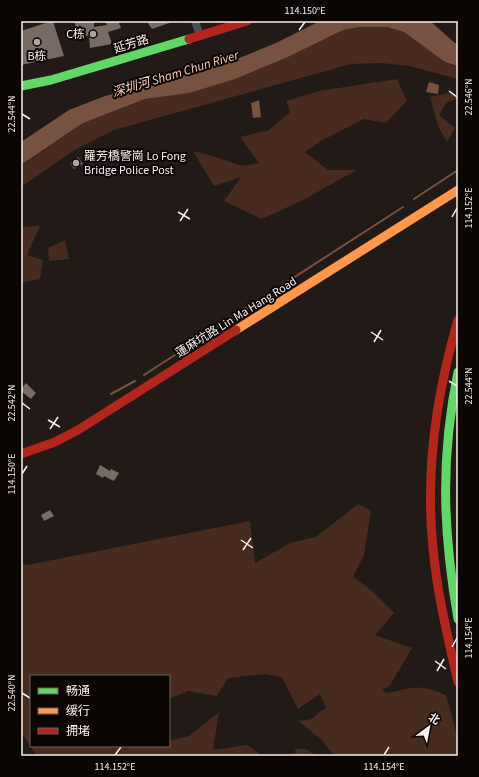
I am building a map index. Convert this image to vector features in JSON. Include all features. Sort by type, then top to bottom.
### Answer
[{"type":"main road","name":"延芳路","points":[[21,86],[51,80],[86,70],[247,21]]},
{"type":"main road","name":"蓮麻坑路 Lin Ma Hang Road","points":[[21,454],[55,442],[78,430],[458,190]]},
{"type":"main road","points":[[458,320],[447,357],[438,401],[432,454],[430,498],[432,540],[437,581],[458,682]]},
{"type":"main road","points":[[458,372],[448,428],[444,494],[448,555],[458,619]]},
{"type":"street","points":[[195,21],[200,36]]},
{"type":"shaded area","points":[[320,21],[430,21],[455,43],[458,43],[458,66],[445,62],[404,32],[387,27],[360,27],[343,30],[288,57],[235,79],[189,93],[145,99],[83,123],[21,165],[21,142],[69,110],[105,96],[173,79],[237,59],[276,43]]},
{"type":"shaded area","points":[[360,27],[387,27],[404,32],[445,62],[458,66],[458,79],[409,66],[381,63],[351,64],[114,130],[76,149],[21,187],[21,166],[83,123],[145,99],[190,92],[288,57],[343,30]]},
{"type":"shaded area","points":[[397,79],[407,101],[386,123],[364,119],[321,141],[305,152],[328,170],[357,170],[303,200],[262,219],[224,201],[241,177],[214,186],[193,151],[242,166],[259,163],[240,137],[269,130],[290,112],[286,101],[319,91]]},
{"type":"shaded area","points":[[429,82],[439,85],[438,94],[426,92]]},
{"type":"shaded area","points":[[452,92],[458,97],[458,99],[447,102],[439,115],[455,128],[447,142],[438,126],[430,97]]},
{"type":"shaded area","points":[[259,100],[261,117],[253,118],[251,103]]},
{"type":"shaded area","points":[[40,226],[27,255],[43,260],[40,279],[21,283],[21,227]]},
{"type":"shaded area","points":[[65,240],[69,259],[49,261],[48,248]]},
{"type":"shaded area","points":[[358,504],[371,511],[364,555],[353,577],[371,590],[394,613],[375,635],[412,648],[389,687],[382,689],[386,693],[409,688],[425,688],[446,695],[456,732],[458,756],[334,756],[322,740],[298,721],[312,719],[326,708],[320,694],[298,709],[282,677],[265,674],[228,678],[217,696],[188,691],[170,699],[170,675],[30,675],[30,746],[23,735],[21,735],[21,564],[27,565],[250,521],[255,563],[290,543],[316,537]]},
{"type":"shaded area","points":[[219,712],[213,750],[247,745],[263,756],[37,756],[31,747],[170,747],[170,741],[189,736]]},
{"type":"shaded area","points":[[295,749],[306,749],[317,756],[278,756],[296,753]]},
{"type":"building","points":[[53,21],[64,56],[21,65],[21,31]]},
{"type":"building","name":"C栋","points":[[105,21],[118,21],[121,28],[108,32],[112,44],[90,48],[89,36],[76,35],[75,22],[94,22],[94,27],[107,25]]},
{"type":"building","points":[[153,21],[172,22],[152,29],[148,23]]},
{"type":"building","name":"羅芳橋警崗 Lo Fong Bridge Police Post","points":[[78,157],[83,164],[74,169],[70,163]]},
{"type":"building","points":[[26,383],[36,393],[31,399],[21,391]]},
{"type":"building","points":[[100,465],[110,471],[111,469],[119,473],[114,481],[96,474]]},
{"type":"building","points":[[50,510],[54,516],[44,521],[41,515]]},
{"type":"waterway","points":[[414,199],[458,170]]},
{"type":"waterway","points":[[228,320],[403,207]]},
{"type":"waterway","points":[[144,375],[218,327]]},
{"type":"waterway","points":[[111,394],[135,381]]},
{"type":"traffic: fast","points":[[21,86],[51,80],[189,39]]},
{"type":"traffic: fast","points":[[458,372],[452,404],[446,465],[449,556],[458,619]]},
{"type":"traffic: slow","points":[[236,330],[458,190]]},
{"type":"traffic: jam","points":[[189,39],[247,21]]},
{"type":"traffic: jam","points":[[458,320],[450,348],[438,405],[434,433],[430,490],[433,548],[437,582],[458,682]]},
{"type":"traffic: jam","points":[[21,454],[55,442],[78,430],[236,330]]},
{"type":"place","name":"C栋","points":[[93,34]]},
{"type":"place","name":"B栋","points":[[37,42]]},
{"type":"place","name":"羅芳橋警崗 Lo Fong Bridge Police Post","points":[[76,163]]},
{"type":"water label","name":"深圳河 Sham Chun River","points":[[175,73]]}]
